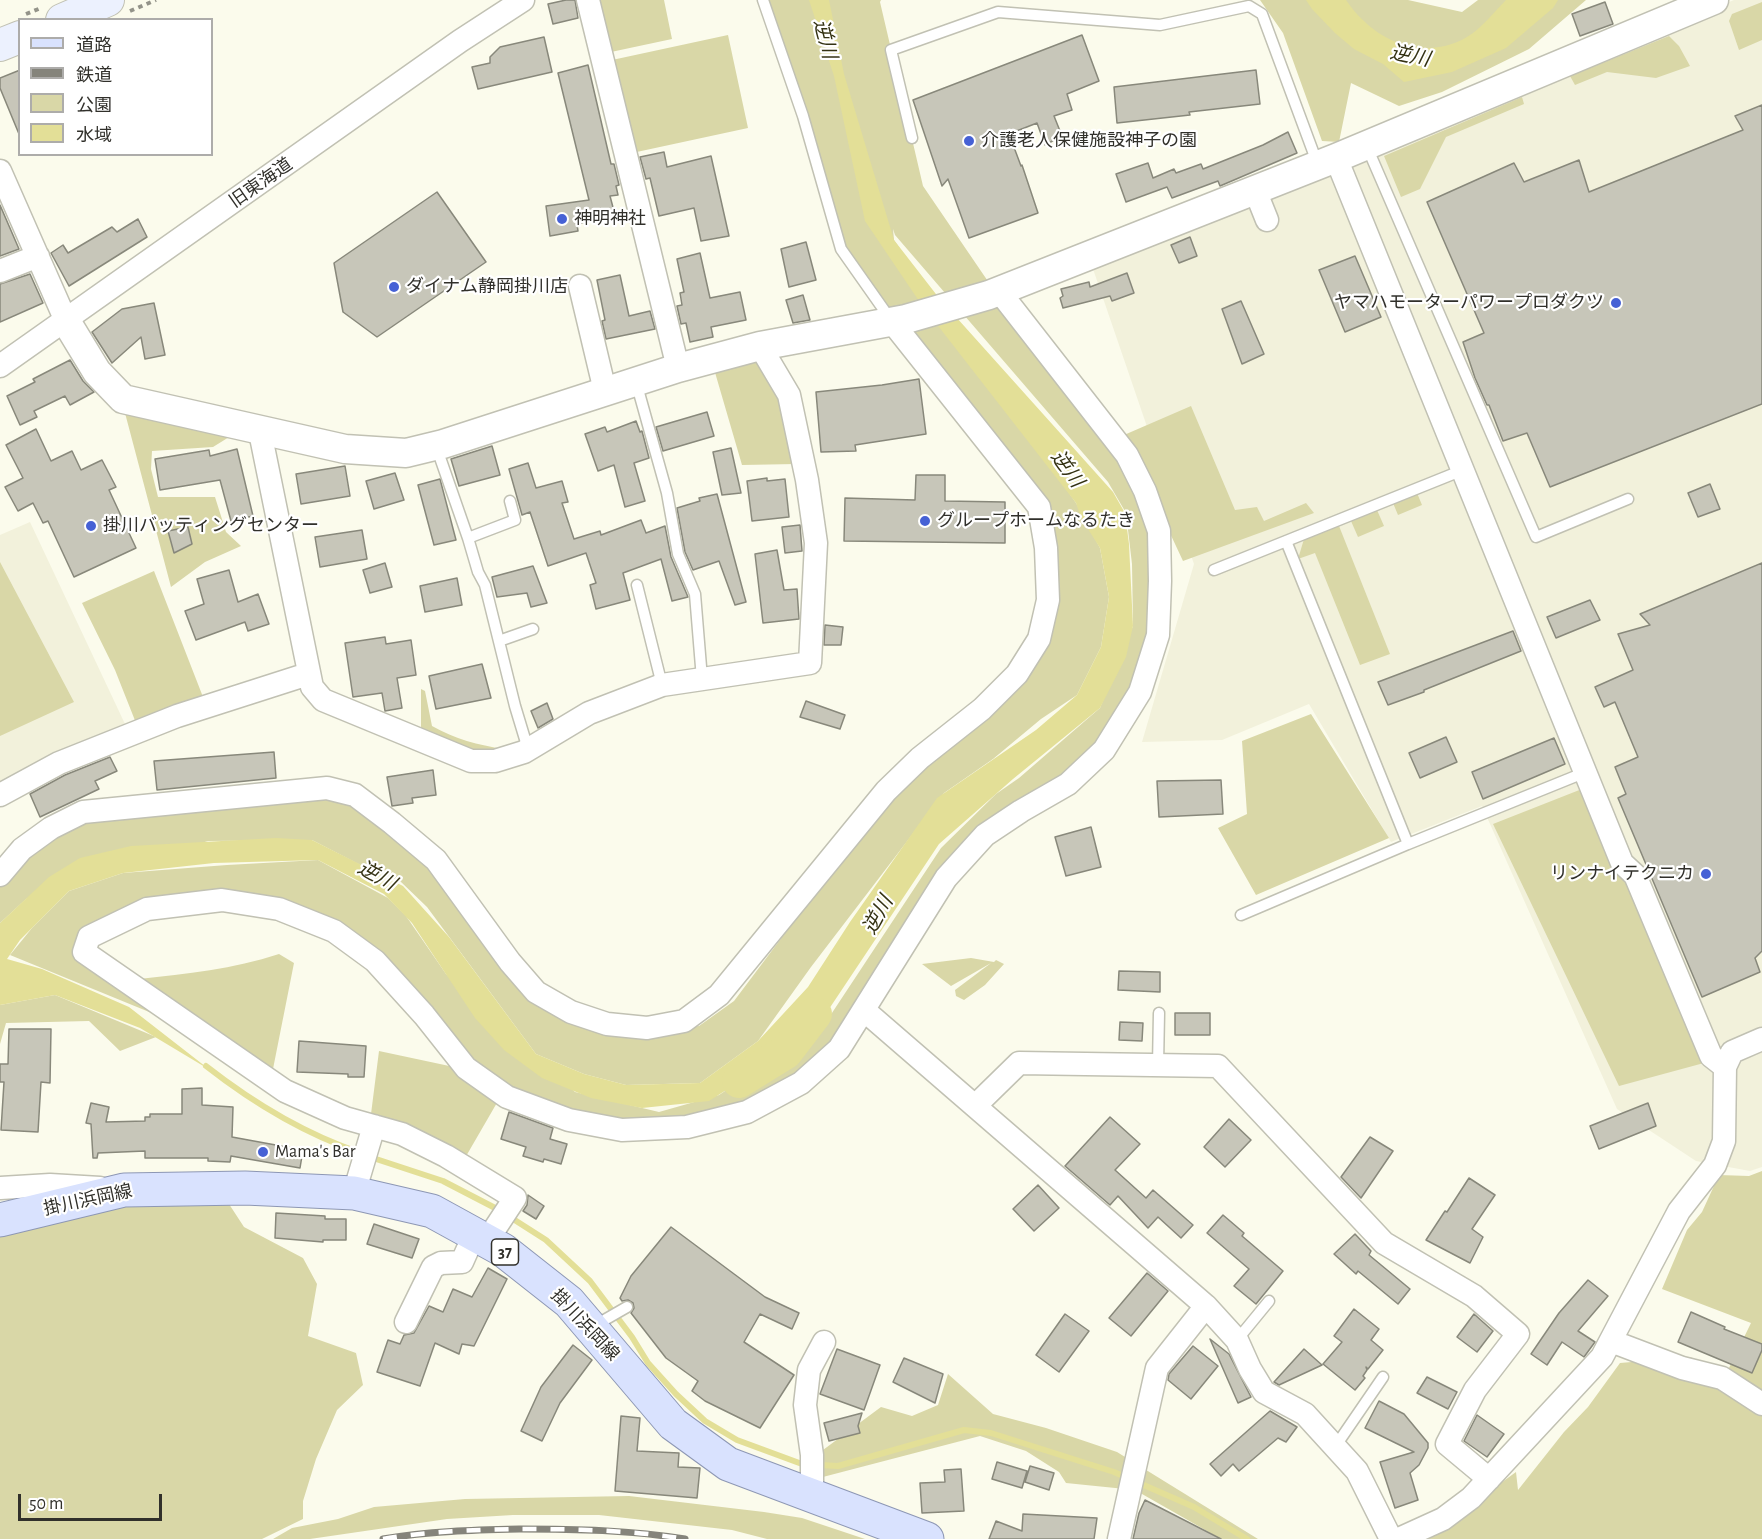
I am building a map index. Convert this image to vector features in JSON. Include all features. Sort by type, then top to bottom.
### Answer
[{"type":"main road","points":[[67,18],[108,0]]},
{"type":"main road","points":[[0,45],[18,38]]},
{"type":"main road","name":"掛川浜岡線","points":[[0,1220],[124,1190],[245,1188],[357,1182],[432,1211],[492,1227],[503,1250],[598,1323],[673,1424],[728,1464],[812,1488],[927,1539]]},
{"type":"street","name":"旧東海道","points":[[0,366],[460,41],[523,0]]},
{"type":"street","points":[[588,0],[678,368]]},
{"type":"street","points":[[0,171],[66,321],[97,372],[123,399],[260,432],[345,449],[406,453],[436,446],[678,368],[760,346],[899,320],[994,293],[1327,162],[1707,1]]},
{"type":"street","points":[[1327,162],[1463,470],[1622,863],[1635,875],[1711,1056],[1725,1067]]},
{"type":"street","points":[[1255,190],[1267,220]]},
{"type":"street","points":[[0,271],[38,256]]},
{"type":"street","points":[[580,286],[605,391]]},
{"type":"street","points":[[406,1322],[433,1268],[441,1263],[462,1262],[515,1198],[446,1156],[402,1134],[372,1133],[285,1091],[84,952],[89,937],[147,909],[222,900],[279,909],[334,931],[375,961],[424,1015],[466,1068],[507,1097],[569,1120],[622,1130],[687,1127],[747,1112],[801,1083],[839,1050],[946,878],[985,835],[1020,810],[1068,784],[1104,750],[1140,692],[1158,635],[1159,531],[1145,491],[1127,455],[994,293]]},
{"type":"street","points":[[0,875],[22,849],[51,828],[83,812],[327,788],[355,795],[436,860],[510,962],[536,992],[571,1012],[607,1024],[647,1028],[684,1021],[719,995],[886,791],[920,758],[982,709],[1017,674],[1039,639],[1048,600],[1046,548],[1039,507],[899,320]]},
{"type":"street","points":[[260,432],[312,687],[323,700],[471,761],[495,761],[528,749],[589,712],[662,685],[810,663],[816,543],[807,480],[789,395],[760,346]]},
{"type":"street","points":[[0,795],[59,763],[177,716],[308,674]]},
{"type":"street","points":[[865,1011],[1206,1306],[1237,1340],[1250,1369],[1264,1392],[1305,1414],[1357,1471],[1390,1539]]},
{"type":"street","points":[[1399,1539],[1443,1519],[1471,1498],[1602,1357],[1679,1210],[1715,1165],[1724,1140],[1725,1067],[1732,1052],[1762,1039]]},
{"type":"street","points":[[975,1106],[1019,1063],[1218,1066],[1384,1243],[1474,1296],[1518,1334],[1475,1390],[1447,1444],[1489,1479]]},
{"type":"street","points":[[357,1182],[372,1133]]},
{"type":"street","points":[[0,1188],[50,1185],[124,1190]]},
{"type":"street","points":[[1119,1539],[1157,1368],[1206,1306]]},
{"type":"street","points":[[1611,1341],[1682,1368],[1722,1378],[1762,1404]]},
{"type":"street","points":[[812,1488],[812,1455],[805,1405],[809,1370],[824,1342]]},
{"type":"lane","points":[[763,0],[803,116],[841,249],[899,320]]},
{"type":"lane","points":[[912,138],[891,50],[998,12],[1160,25],[1249,6],[1262,14],[1327,162]]},
{"type":"lane","points":[[1366,146],[1536,537],[1628,499]]},
{"type":"lane","points":[[636,382],[667,493],[678,554],[695,594],[702,679]]},
{"type":"lane","points":[[436,446],[478,572],[485,585],[514,705],[528,749]]},
{"type":"lane","points":[[1214,570],[1463,470]]},
{"type":"lane","points":[[468,538],[515,520],[510,501]]},
{"type":"lane","points":[[1286,541],[1408,844]]},
{"type":"lane","points":[[637,585],[662,685]]},
{"type":"lane","points":[[499,641],[533,629]]},
{"type":"lane","points":[[1241,915],[1586,772]]},
{"type":"lane","points":[[1158,1065],[1159,1013]]},
{"type":"lane","points":[[1237,1340],[1269,1301]]},
{"type":"lane","points":[[598,1323],[626,1308]]},
{"type":"lane","points":[[1335,1447],[1383,1377]]},
{"type":"shaded area","points":[[1734,0],[1762,0],[1762,1167],[1750,1171],[1696,1161],[1617,1109],[1482,806],[1391,842],[1309,704],[1222,740],[1142,742],[1194,564],[1092,266]]},
{"type":"shaded area","points":[[30,522],[125,724],[47,759],[0,784],[0,535]]},
{"type":"green space","points":[[598,0],[664,0],[672,39],[611,52]]},
{"type":"green space","points":[[763,0],[881,0],[923,186],[998,296],[1124,455],[1156,533],[1155,634],[1140,682],[1097,752],[985,829],[836,1039],[812,1068],[756,1100],[705,1118],[629,1125],[569,1118],[469,1064],[390,962],[220,894],[85,935],[159,1016],[10,955],[32,928],[69,891],[123,873],[318,860],[388,898],[406,916],[446,974],[575,1092],[659,1112],[719,1095],[824,1025],[941,848],[996,794],[1019,778],[1100,708],[1133,626],[1132,564],[1126,513],[1108,482],[895,235],[893,229],[894,240],[1076,503],[1100,548],[1109,597],[1101,647],[1077,695],[1041,719],[993,759],[944,793],[811,967],[758,1041],[700,1083],[626,1085],[584,1074],[536,1054],[427,907],[401,882],[372,871],[312,840],[208,841],[26,899],[0,923],[0,887],[28,856],[82,822],[327,788],[433,867],[540,1004],[615,1035],[699,1026],[734,1001],[868,823],[1011,690],[1041,655],[1044,507],[841,249]]},
{"type":"green space","points":[[1260,0],[1408,0],[1462,12],[1478,0],[1586,0],[1529,49],[1442,92],[1399,106],[1351,83],[1339,142],[1322,141],[1283,33]]},
{"type":"green space","points":[[1762,2],[1762,40],[1739,50],[1729,21],[1732,14]]},
{"type":"green space","points":[[728,35],[748,128],[632,153],[612,60]]},
{"type":"green space","points":[[1669,36],[1679,46],[1690,66],[1656,78],[1607,72],[1575,85],[1570,76]]},
{"type":"green space","points":[[1522,97],[1524,104],[1446,137],[1420,189],[1401,197],[1384,156]]},
{"type":"green space","points":[[758,357],[782,402],[796,464],[742,465],[714,369]]},
{"type":"green space","points":[[1191,406],[1235,510],[1257,507],[1264,521],[1306,503],[1314,513],[1183,561],[1124,435]]},
{"type":"green space","points":[[125,413],[234,434],[213,447],[152,451],[151,469],[158,497],[215,497],[226,532],[241,546],[205,562],[171,587]]},
{"type":"green space","points":[[1417,493],[1422,505],[1398,515],[1393,503]]},
{"type":"green space","points":[[1377,510],[1384,526],[1358,537],[1351,521]]},
{"type":"green space","points":[[1339,526],[1390,654],[1360,665],[1315,553],[1298,559],[1304,539]]},
{"type":"green space","points":[[0,562],[74,702],[0,736]]},
{"type":"green space","points":[[154,571],[203,697],[136,723],[115,670],[82,603]]},
{"type":"green space","points":[[421,689],[425,691],[432,726],[467,741],[504,749],[473,755],[421,729]]},
{"type":"green space","points":[[1311,714],[1389,838],[1256,895],[1218,828],[1247,814],[1242,741]]},
{"type":"green space","points":[[1587,787],[1715,1060],[1619,1086],[1493,824]]},
{"type":"green space","points":[[279,954],[294,963],[272,1074],[139,979],[227,967]]},
{"type":"green space","points":[[971,958],[994,962],[996,960],[1004,964],[985,985],[964,1000],[956,996],[955,990],[991,963],[951,986],[922,964]]},
{"type":"green space","points":[[55,995],[156,1037],[120,1051],[89,1021],[6,1023],[0,1044],[0,1005]]},
{"type":"green space","points":[[379,1051],[454,1067],[498,1101],[465,1158],[371,1114]]},
{"type":"green space","points":[[1762,1171],[1762,1539],[1427,1539],[1462,1520],[1487,1493],[1516,1472],[1518,1490],[1564,1432],[1588,1407],[1620,1363],[1690,1357],[1727,1372],[1751,1323],[1662,1289],[1687,1230],[1702,1212],[1719,1175],[1749,1176]]},
{"type":"green space","points":[[229,1204],[244,1227],[303,1258],[317,1284],[308,1336],[356,1353],[363,1385],[337,1410],[316,1459],[303,1501],[303,1519],[262,1539],[0,1539],[0,1233],[57,1214],[130,1206]]},
{"type":"green space","points":[[948,1374],[993,1414],[1046,1428],[1117,1452],[1258,1539],[1221,1539],[1135,1490],[1066,1483],[1059,1472],[1026,1451],[980,1436],[819,1478],[823,1450],[881,1407],[912,1416],[938,1405]]},
{"type":"green space","points":[[629,1496],[802,1518],[865,1539],[767,1539],[732,1530],[599,1515],[513,1515],[447,1519],[310,1539],[273,1539],[292,1528],[338,1519],[374,1507],[465,1499]]},
{"type":"water","points":[[809,0],[829,0],[844,74],[894,240],[939,298],[1113,492],[1125,513],[1129,544],[1133,626],[1126,657],[1100,708],[1013,779],[939,844],[811,1036],[709,1101],[642,1108],[591,1098],[542,1078],[504,1050],[475,1018],[412,923],[384,894],[318,860],[214,863],[123,873],[69,891],[20,940],[7,959],[42,969],[129,1007],[210,1070],[140,1028],[55,995],[0,1005],[0,923],[49,877],[80,858],[131,846],[276,838],[312,840],[403,886],[449,937],[536,1054],[584,1074],[626,1085],[700,1083],[758,1041],[808,987],[850,922],[937,798],[1036,730],[1077,695],[1101,647],[1109,597],[1100,548],[1081,518],[1076,503],[921,304],[865,221],[834,76]]},
{"type":"water","points":[[1306,0],[1346,0],[1361,19],[1388,39],[1402,44],[1431,48],[1460,41],[1473,33],[1506,0],[1558,0],[1553,8],[1506,48],[1452,72],[1404,82],[1383,64],[1354,49],[1335,33]]},
{"type":"building","points":[[575,0],[578,18],[553,24],[548,4]]},
{"type":"building","points":[[1605,2],[1613,24],[1580,36],[1572,14]]},
{"type":"building","name":"介護老人保健施設神子の園","points":[[1082,35],[1099,81],[1067,94],[1072,110],[1054,116],[1062,136],[1045,145],[1037,123],[1009,134],[1038,213],[969,238],[948,179],[942,186],[913,100]]},
{"type":"building","points":[[544,37],[552,72],[478,89],[472,67],[490,63],[490,57],[500,47]]},
{"type":"building","points":[[588,65],[611,164],[614,164],[619,185],[616,186],[618,195],[610,196],[615,215],[577,224],[578,231],[550,236],[546,206],[589,200],[558,73]]},
{"type":"building","points":[[1256,70],[1260,104],[1117,123],[1114,87]]},
{"type":"building","points":[[18,71],[18,132],[0,88],[0,78]]},
{"type":"building","name":"ヤマハモーターパワープロダクツ","points":[[1762,105],[1762,404],[1550,487],[1527,433],[1503,441],[1489,405],[1475,378],[1463,342],[1484,333],[1427,202],[1514,163],[1524,182],[1579,160],[1589,192],[1743,130],[1735,116]]},
{"type":"building","points":[[1288,132],[1297,153],[1220,186],[1218,181],[1172,198],[1167,187],[1126,202],[1116,174],[1148,163],[1153,178],[1174,169],[1176,173],[1201,164],[1203,169],[1263,145]]},
{"type":"building","points":[[664,152],[667,167],[711,156],[729,236],[701,241],[694,208],[659,216],[650,178],[646,179],[640,157]]},
{"type":"building","name":"ダイナム静岡掛川店","points":[[437,192],[486,262],[377,337],[343,312],[334,263]]},
{"type":"building","points":[[0,205],[19,249],[0,256]]},
{"type":"building","points":[[138,219],[147,237],[69,286],[51,253],[63,245],[68,253],[112,227],[117,232]]},
{"type":"building","points":[[1190,237],[1197,256],[1179,263],[1171,245]]},
{"type":"building","points":[[806,242],[816,280],[789,287],[781,249]]},
{"type":"building","points":[[700,253],[710,298],[740,292],[746,320],[711,327],[713,337],[690,342],[686,323],[681,324],[677,306],[682,305],[680,293],[684,292],[677,259]]},
{"type":"building","points":[[1355,256],[1381,317],[1345,332],[1319,270]]},
{"type":"building","points":[[1127,273],[1134,293],[1112,301],[1110,296],[1063,308],[1060,298],[1063,296],[1061,289],[1089,282],[1090,287]]},
{"type":"building","points":[[30,274],[43,303],[0,322],[0,284]]},
{"type":"building","points":[[620,275],[629,316],[650,311],[655,329],[606,339],[602,321],[605,320],[597,280]]},
{"type":"building","points":[[803,295],[810,320],[793,323],[786,300]]},
{"type":"building","points":[[1241,301],[1264,354],[1242,364],[1222,309]]},
{"type":"building","points":[[154,303],[165,355],[145,359],[141,337],[112,363],[92,332],[122,309]]},
{"type":"building","points":[[70,360],[83,381],[94,392],[70,405],[65,396],[34,411],[37,417],[20,425],[7,396],[35,382],[33,379]]},
{"type":"building","points":[[919,379],[926,434],[855,445],[856,451],[821,452],[816,392]]},
{"type":"building","points":[[707,412],[714,436],[663,451],[656,427]]},
{"type":"building","points":[[636,421],[640,432],[642,431],[649,458],[634,463],[645,501],[625,507],[614,465],[598,471],[585,434],[605,427],[607,432]]},
{"type":"building","points":[[36,429],[51,461],[72,451],[81,470],[102,460],[116,487],[109,490],[136,548],[74,577],[48,521],[43,523],[33,503],[18,511],[5,487],[23,478],[6,445]]},
{"type":"building","points":[[492,446],[500,475],[459,486],[451,459]]},
{"type":"building","points":[[731,448],[741,493],[722,495],[713,452]]},
{"type":"building","points":[[237,449],[253,516],[231,521],[220,480],[160,490],[155,459],[209,450],[210,456]]},
{"type":"building","points":[[528,463],[536,488],[562,481],[568,502],[562,503],[574,539],[600,531],[601,535],[641,520],[646,533],[665,526],[671,557],[688,597],[672,601],[661,559],[623,573],[630,600],[596,609],[590,585],[596,583],[586,553],[548,566],[530,512],[522,515],[509,469]]},
{"type":"building","points":[[345,466],[350,496],[301,504],[296,474]]},
{"type":"building","points":[[395,473],[404,500],[374,509],[366,481]]},
{"type":"building","name":"グループホームなるたき","points":[[916,475],[945,475],[945,501],[1005,502],[1005,543],[844,541],[845,498],[915,500]]},
{"type":"building","points":[[767,478],[767,481],[785,479],[789,517],[752,521],[747,481]]},
{"type":"building","points":[[440,479],[456,540],[434,545],[418,485]]},
{"type":"building","points":[[1710,484],[1720,509],[1698,517],[1688,493]]},
{"type":"building","points":[[717,494],[746,602],[735,605],[719,561],[693,570],[685,552],[677,508],[700,501],[699,498]]},
{"type":"building","points":[[800,525],[802,551],[785,553],[782,527]]},
{"type":"building","points":[[188,527],[192,544],[174,553],[168,531]]},
{"type":"building","points":[[362,530],[367,559],[320,567],[315,537]]},
{"type":"building","points":[[777,550],[784,590],[797,589],[799,619],[763,623],[755,554]]},
{"type":"building","points":[[385,563],[392,587],[370,593],[363,570]]},
{"type":"building","points":[[1762,563],[1762,951],[1755,958],[1760,972],[1702,997],[1618,798],[1626,794],[1615,767],[1638,757],[1615,702],[1604,707],[1595,687],[1633,670],[1618,634],[1650,625],[1640,614]]},
{"type":"building","points":[[533,566],[547,603],[531,607],[527,593],[497,597],[492,577]]},
{"type":"building","points":[[229,570],[238,602],[258,594],[269,624],[248,631],[245,622],[196,640],[185,611],[204,604],[197,579]]},
{"type":"building","points":[[457,578],[462,605],[425,612],[420,586]]},
{"type":"building","points":[[1590,600],[1600,620],[1556,638],[1547,617]]},
{"type":"building","points":[[825,625],[843,627],[841,645],[824,645]]},
{"type":"building","points":[[1513,631],[1521,651],[1388,705],[1378,682]]},
{"type":"building","points":[[385,637],[386,644],[411,640],[416,675],[397,678],[402,708],[385,711],[382,693],[353,697],[345,643]]},
{"type":"building","points":[[482,664],[491,698],[436,709],[429,676]]},
{"type":"building","points":[[806,701],[845,715],[840,729],[800,717]]},
{"type":"building","points":[[547,703],[553,719],[538,728],[531,711]]},
{"type":"building","points":[[1446,737],[1457,762],[1420,778],[1409,753]]},
{"type":"building","points":[[1554,738],[1565,764],[1483,799],[1472,772]]},
{"type":"building","points":[[274,752],[276,778],[157,790],[154,761]]},
{"type":"building","points":[[110,757],[117,771],[95,781],[99,789],[40,817],[30,794],[65,775]]},
{"type":"building","points":[[433,770],[436,795],[412,798],[413,803],[392,806],[387,777]]},
{"type":"building","points":[[1221,780],[1223,814],[1159,817],[1157,781]]},
{"type":"building","points":[[1091,827],[1101,867],[1066,876],[1055,837]]},
{"type":"building","points":[[1119,971],[1160,972],[1160,992],[1118,990]]},
{"type":"building","points":[[1175,1013],[1210,1013],[1210,1035],[1175,1035]]},
{"type":"building","points":[[1120,1022],[1143,1023],[1142,1041],[1119,1040]]},
{"type":"building","points":[[9,1029],[51,1029],[50,1083],[41,1082],[38,1132],[1,1130],[4,1082],[0,1082],[0,1064],[8,1064]]},
{"type":"building","points":[[299,1041],[366,1046],[364,1077],[348,1077],[348,1074],[297,1072]]},
{"type":"building","points":[[202,1088],[202,1105],[233,1107],[232,1137],[303,1150],[300,1168],[231,1156],[230,1162],[208,1161],[208,1158],[145,1158],[145,1151],[98,1153],[97,1158],[93,1158],[91,1124],[86,1123],[91,1103],[109,1107],[106,1122],[145,1121],[145,1117],[150,1117],[150,1114],[182,1114],[182,1089]]},
{"type":"building","points":[[1648,1103],[1656,1126],[1599,1149],[1590,1126]]},
{"type":"building","points":[[509,1112],[553,1128],[550,1139],[567,1144],[561,1164],[523,1156],[526,1147],[501,1139]]},
{"type":"building","points":[[1110,1117],[1140,1144],[1115,1170],[1146,1198],[1153,1190],[1193,1225],[1181,1238],[1158,1217],[1148,1228],[1118,1196],[1110,1205],[1065,1166]]},
{"type":"building","points":[[1229,1119],[1251,1140],[1225,1167],[1204,1147]]},
{"type":"building","points":[[1370,1137],[1393,1151],[1361,1198],[1341,1177]]},
{"type":"building","points":[[1469,1178],[1495,1195],[1472,1229],[1483,1237],[1470,1263],[1426,1240]]},
{"type":"building","points":[[1038,1185],[1059,1208],[1034,1231],[1013,1209]]},
{"type":"building","points":[[528,1195],[544,1206],[536,1219],[523,1211],[527,1205]]},
{"type":"building","points":[[276,1213],[346,1219],[346,1240],[323,1240],[323,1242],[275,1238]]},
{"type":"building","points":[[1223,1215],[1244,1233],[1242,1236],[1283,1271],[1256,1304],[1234,1286],[1249,1269],[1207,1233]]},
{"type":"building","points":[[374,1224],[419,1239],[412,1258],[367,1244]]},
{"type":"building","points":[[671,1227],[765,1297],[799,1313],[792,1329],[760,1314],[744,1342],[794,1375],[760,1428],[705,1401],[692,1391],[698,1381],[666,1358],[631,1313],[634,1308],[633,1303],[628,1300],[622,1301],[620,1298],[631,1276]]},
{"type":"building","points":[[1355,1234],[1371,1251],[1369,1255],[1410,1289],[1398,1304],[1358,1271],[1356,1274],[1334,1254]]},
{"type":"building","points":[[488,1268],[507,1279],[474,1346],[462,1344],[459,1354],[435,1343],[420,1386],[377,1372],[388,1340],[400,1344],[404,1335],[414,1333],[429,1306],[443,1312],[453,1289],[472,1297]]},
{"type":"building","points":[[1147,1273],[1168,1291],[1131,1336],[1109,1318]]},
{"type":"building","points":[[1588,1280],[1608,1296],[1578,1331],[1595,1342],[1584,1357],[1562,1342],[1547,1365],[1531,1354],[1559,1313]]},
{"type":"building","points":[[1354,1309],[1379,1329],[1371,1340],[1383,1350],[1368,1369],[1366,1367],[1367,1370],[1363,1376],[1365,1378],[1355,1390],[1323,1364],[1342,1342],[1334,1336]]},
{"type":"building","points":[[1691,1312],[1725,1327],[1724,1329],[1762,1344],[1762,1350],[1752,1373],[1678,1342]]},
{"type":"building","points":[[1065,1314],[1089,1331],[1059,1372],[1036,1355]]},
{"type":"building","points":[[1474,1314],[1493,1331],[1477,1352],[1457,1337]]},
{"type":"building","points":[[1210,1339],[1229,1354],[1251,1397],[1238,1403]]},
{"type":"building","points":[[573,1345],[592,1360],[560,1403],[542,1441],[521,1431],[541,1387]]},
{"type":"building","points":[[1193,1346],[1218,1366],[1191,1399],[1168,1380],[1169,1374]]},
{"type":"building","points":[[837,1349],[880,1365],[864,1410],[820,1394]]},
{"type":"building","points":[[1304,1349],[1322,1365],[1279,1385],[1274,1382]]},
{"type":"building","points":[[904,1358],[943,1374],[935,1403],[893,1382]]},
{"type":"building","points":[[1427,1377],[1457,1392],[1448,1409],[1417,1393]]},
{"type":"building","points":[[1379,1401],[1404,1414],[1428,1443],[1428,1448],[1419,1465],[1410,1473],[1418,1500],[1395,1508],[1380,1462],[1414,1452],[1365,1428]]},
{"type":"building","points":[[1270,1411],[1297,1427],[1286,1442],[1278,1438],[1239,1471],[1233,1464],[1221,1476],[1210,1464]]},
{"type":"building","points":[[862,1413],[858,1426],[860,1433],[829,1441],[824,1423]]},
{"type":"building","points":[[1477,1415],[1504,1434],[1487,1457],[1464,1441]]},
{"type":"building","points":[[621,1416],[640,1418],[637,1451],[679,1453],[678,1467],[700,1468],[697,1498],[615,1491]]},
{"type":"building","points":[[997,1462],[1027,1471],[1022,1488],[992,1479]]},
{"type":"building","points":[[1030,1466],[1054,1473],[1049,1490],[1025,1482]]},
{"type":"building","points":[[961,1469],[964,1511],[922,1513],[920,1483],[945,1482],[944,1470]]},
{"type":"building","points":[[1145,1500],[1221,1539],[1133,1539],[1139,1513]]},
{"type":"building","points":[[1023,1514],[1097,1518],[1094,1539],[989,1539],[996,1521],[1022,1531]]},
{"type":"waterway","name":"逆川","points":[[739,1081],[786,1052],[815,1014]]},
{"type":"waterway","points":[[206,1066],[242,1092],[299,1127],[361,1153]]},
{"type":"waterway","points":[[370,1157],[443,1181],[499,1210],[546,1240],[590,1281],[632,1337],[648,1363],[676,1394],[705,1421],[737,1440],[802,1464],[838,1466],[964,1430],[991,1433],[1114,1472],[1194,1507],[1247,1539]]},
{"type":"railway","points":[[383,1539],[469,1530],[520,1529],[603,1531],[685,1539]]},
{"type":"place","name":"介護老人保健施設神子の園","points":[[969,141]]},
{"type":"place","name":"神明神社","points":[[562,219]]},
{"type":"place","name":"ダイナム静岡掛川店","points":[[394,287]]},
{"type":"place","name":"ヤマハモーターパワープロダクツ","points":[[1616,303]]},
{"type":"place","name":"グループホームなるたき","points":[[925,521]]},
{"type":"place","name":"掛川バッティングセンター","points":[[91,526]]},
{"type":"place","name":"リンナイテクニカ","points":[[1706,874]]},
{"type":"place","name":"Mama's Bar","points":[[263,1152]]}]
